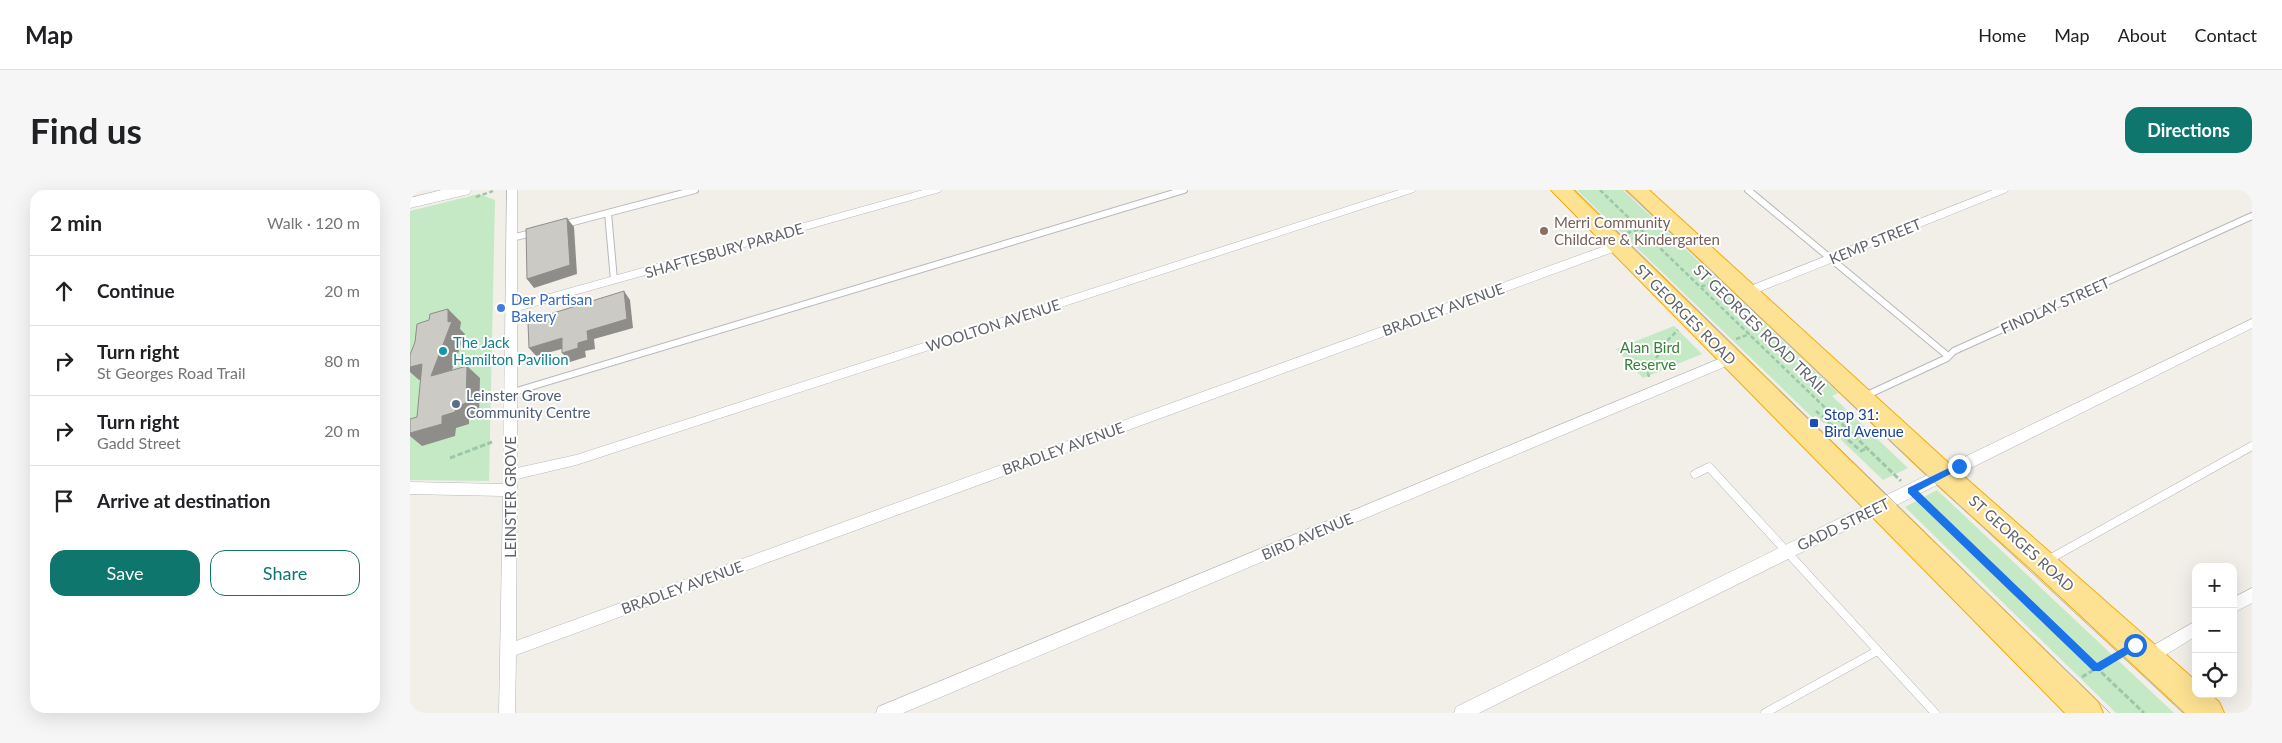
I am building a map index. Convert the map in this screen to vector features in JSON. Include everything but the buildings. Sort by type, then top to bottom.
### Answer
[{"type":"highway","name":"ST GEORGES ROAD","points":[[1561,190],[1880,506],[2072,704]]},
{"type":"highway","name":"ST GEORGES ROAD","points":[[1637,190],[1943,474],[2044,562],[2208,713]]},
{"type":"main road","points":[[410,203],[463,190]]},
{"type":"street","name":"LEINSTER GROVE","points":[[507,713],[512,190]]},
{"type":"street","name":"SHAFTESBURY PARADE","points":[[511,309],[936,190]]},
{"type":"street","name":"WOOLTON AVENUE","points":[[410,488],[510,484],[546,474],[576,460],[1410,190]]},
{"type":"street","name":"KEMP STREET","points":[[1747,292],[2003,190]]},
{"type":"street","name":"BRADLEY AVENUE","points":[[508,650],[1617,246]]},
{"type":"street","name":"GADD STREET","points":[[1462,713],[2252,323]]},
{"type":"street","name":"BIRD AVENUE","points":[[884,713],[1731,359]]},
{"type":"street","points":[[2237,604],[2252,595]]},
{"type":"street","points":[[2141,651],[2192,630]]},
{"type":"lane","points":[[556,226],[695,190]]},
{"type":"lane","points":[[510,393],[1184,190]]},
{"type":"lane","points":[[1748,190],[1948,356]]},
{"type":"lane","points":[[608,213],[614,280]]},
{"type":"lane","name":"FINDLAY STREET","points":[[1861,398],[1948,356],[1954,351],[2252,216]]},
{"type":"lane","points":[[512,238],[538,231]]},
{"type":"lane","points":[[2044,562],[2252,446]]},
{"type":"lane","points":[[1694,474],[1709,467],[1935,713]]},
{"type":"lane","points":[[1764,713],[1877,651]]},
{"type":"path","name":"ST GEORGES ROAD TRAIL","points":[[1600,190],[2144,713]]},
{"type":"path","points":[[1649,377],[1648,373],[1664,344],[1680,329]]},
{"type":"path","points":[[1816,411],[1829,425],[1861,452],[1867,448]]},
{"type":"path","points":[[450,458],[492,442]]},
{"type":"path","points":[[2072,704],[2097,668],[2141,651]]},
{"type":"green space","points":[[1577,190],[1623,190],[1838,393],[1832,396],[1908,468],[1883,480],[1826,423],[1823,423],[1816,416],[1812,417]]},
{"type":"green space","points":[[479,194],[495,200],[489,481],[410,480],[410,211]]},
{"type":"green space","name":"Alan Bird Reserve","points":[[1674,326],[1702,354],[1643,378],[1616,349]]},
{"type":"green space","points":[[1937,490],[2174,713],[2116,713],[1905,507]]},
{"type":"tram line","points":[[1575,190],[2110,713]]},
{"type":"tram line","points":[[1625,190],[1932,480],[2183,713]]},
{"type":"place","name":"Merri Community Childcare & Kindergarten","points":[[1544,231]]},
{"type":"place","name":"Der Partisan Bakery","points":[[501,308]]},
{"type":"place","name":"The Jack Hamilton Pavilion","points":[[443,351]]},
{"type":"place","name":"Leinster Grove Community Centre","points":[[456,404]]},
{"type":"place","name":"Stop 31: Bird Avenue","points":[[1814,423]]},
{"type":"route","points":[[1959,466],[1911,490],[2097,668],[2135,645]]}]
